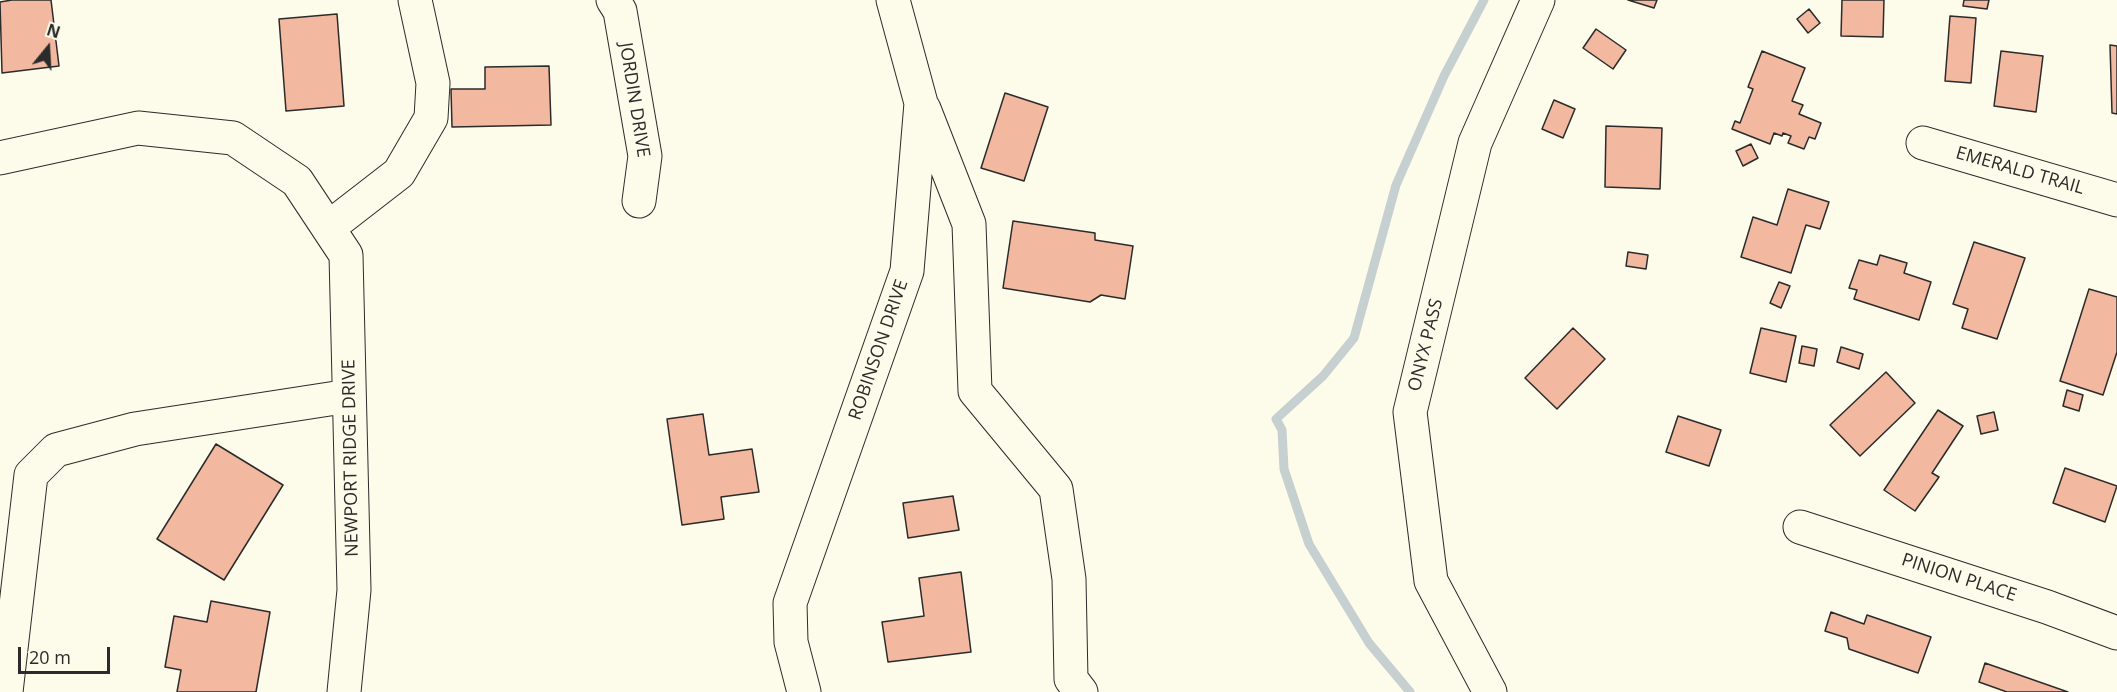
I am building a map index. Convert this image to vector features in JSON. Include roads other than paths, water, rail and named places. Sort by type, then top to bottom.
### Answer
[{"type":"street","points":[[328,228],[399,173],[431,118],[433,83],[415,0]]},
{"type":"street","name":"JORDIN DRIVE","points":[[613,0],[620,12],[645,156],[639,201]]},
{"type":"street","name":"ROBINSON DRIVE","points":[[804,692],[791,642],[790,603],[907,271],[921,103],[893,0]]},
{"type":"street","name":"ONYX PASS","points":[[1490,692],[1431,581],[1410,412],[1474,143],[1538,0]]},
{"type":"street","points":[[921,103],[969,224],[975,391],[1056,489],[1069,579],[1071,679],[1081,692]]},
{"type":"street","name":"NEWPORT RIDGE DRIVE","points":[[0,158],[138,128],[233,138],[297,181],[346,255],[354,591],[344,692]]},
{"type":"street","name":"EMERALD TRAIL","points":[[1923,143],[2117,200]]},
{"type":"street","points":[[6,692],[32,475],[56,450],[135,429],[349,396]]},
{"type":"street","name":"PINION PLACE","points":[[1800,526],[2048,607],[2117,633]]},
{"type":"waterway","points":[[1410,692],[1369,643],[1309,544],[1284,469],[1282,430],[1276,419],[1323,376],[1354,338],[1396,185],[1444,76],[1484,0]]}]
